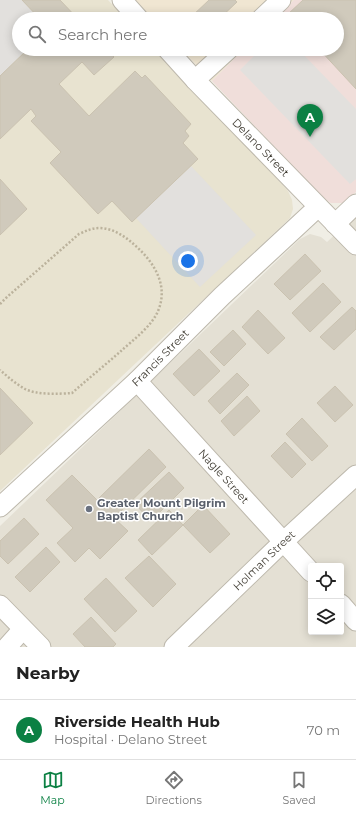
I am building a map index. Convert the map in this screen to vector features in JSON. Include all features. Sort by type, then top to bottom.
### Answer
[{"type":"street","points":[[122,0],[133,12]]},
{"type":"street","points":[[268,12],[281,0]]},
{"type":"street","name":"Delano Street","points":[[173,56],[356,245]]},
{"type":"street","points":[[195,80],[221,56]]},
{"type":"street","points":[[335,224],[356,204]]},
{"type":"street","name":"Francis Street","points":[[0,506],[137,381],[222,296],[318,207]]},
{"type":"street","name":"Nagle Street","points":[[137,381],[308,569]]},
{"type":"street","name":"Holman Street","points":[[174,647],[283,542],[356,475]]},
{"type":"street","points":[[0,605],[41,647]]},
{"type":"street","points":[[344,607],[356,621]]},
{"type":"street","points":[[7,647],[23,629]]},
{"type":"path","points":[[0,304],[79,234],[88,230],[100,228],[111,230],[123,236],[138,247],[154,266],[161,283],[162,298],[158,312],[146,329],[72,393],[43,394],[26,390],[11,380],[0,370]]},
{"type":"shaded area","points":[[0,0],[108,0],[119,12],[12,12],[12,56],[162,56],[282,184],[288,191],[292,200],[293,209],[290,218],[0,491]]},
{"type":"shaded area","points":[[0,0],[22,0],[33,12],[12,12],[12,56],[21,56],[0,76]]},
{"type":"shaded area","points":[[135,0],[294,0],[281,12],[146,12]]},
{"type":"shaded area","points":[[294,0],[356,0],[356,192],[344,203],[331,203],[321,196],[212,81],[237,56],[344,56],[344,12],[281,12]]},
{"type":"shaded area","points":[[188,56],[237,56],[212,81]]},
{"type":"shaded area","points":[[254,56],[305,56],[356,109],[356,179],[350,184],[240,70]]},
{"type":"shaded area","points":[[191,166],[256,235],[200,287],[136,218]]},
{"type":"shaded area","points":[[356,215],[356,647],[0,647],[0,526],[300,239],[310,234],[321,237],[327,242]]},
{"type":"building","points":[[22,0],[60,0],[71,12],[33,12]]},
{"type":"building","points":[[209,0],[235,0],[237,2],[226,12],[196,12]]},
{"type":"building","points":[[303,0],[356,0],[356,89],[325,56],[344,56],[344,12],[290,12]]},
{"type":"building","points":[[21,56],[113,56],[114,57],[94,75],[82,62],[59,84],[89,116],[135,71],[142,78],[145,75],[191,124],[185,131],[189,136],[183,143],[198,159],[132,222],[112,201],[98,214],[50,163],[61,152],[31,121],[36,116],[31,109],[0,139],[0,76]]},
{"type":"building","points":[[0,179],[27,209],[0,235]]},
{"type":"building","points":[[305,254],[321,271],[290,300],[274,284]]},
{"type":"building","points":[[323,283],[341,302],[310,332],[292,313]]},
{"type":"building","points":[[352,307],[356,311],[356,329],[334,350],[320,337]]},
{"type":"building","points":[[258,310],[285,338],[268,354],[242,327]]},
{"type":"building","points":[[233,330],[246,344],[224,366],[210,352]]},
{"type":"building","points":[[199,349],[220,371],[194,396],[173,374]]},
{"type":"building","points":[[237,373],[249,385],[220,414],[208,401]]},
{"type":"building","points":[[335,386],[353,405],[335,422],[317,403]]},
{"type":"building","points":[[0,388],[33,423],[0,455]]},
{"type":"building","points":[[247,396],[260,411],[234,436],[221,421]]},
{"type":"building","points":[[302,418],[328,446],[312,461],[286,434]]},
{"type":"building","points":[[285,442],[306,464],[292,478],[271,456]]},
{"type":"building","name":"Greater Mount Pilgrim Baptist Church","points":[[149,449],[166,467],[114,518],[128,531],[100,559],[89,548],[75,562],[57,543],[73,528],[46,500],[72,475],[97,500]]},
{"type":"building","points":[[169,472],[184,488],[151,521],[135,504]]},
{"type":"building","points":[[203,505],[230,534],[210,553],[183,525]]},
{"type":"building","points":[[169,510],[183,525],[152,555],[138,540]]},
{"type":"building","points":[[24,518],[39,534],[8,564],[0,556],[0,541]]},
{"type":"building","points":[[46,547],[60,562],[30,592],[15,577]]},
{"type":"building","points":[[149,556],[176,584],[153,607],[125,578]]},
{"type":"building","points":[[106,578],[137,611],[115,632],[84,599]]},
{"type":"building","points":[[91,617],[116,644],[113,647],[85,647],[73,634]]},
{"type":"place","name":"Riverside Health Hub","points":[[310,137]]},
{"type":"place","name":"Greater Mount Pilgrim Baptist Church","points":[[89,509]]}]
